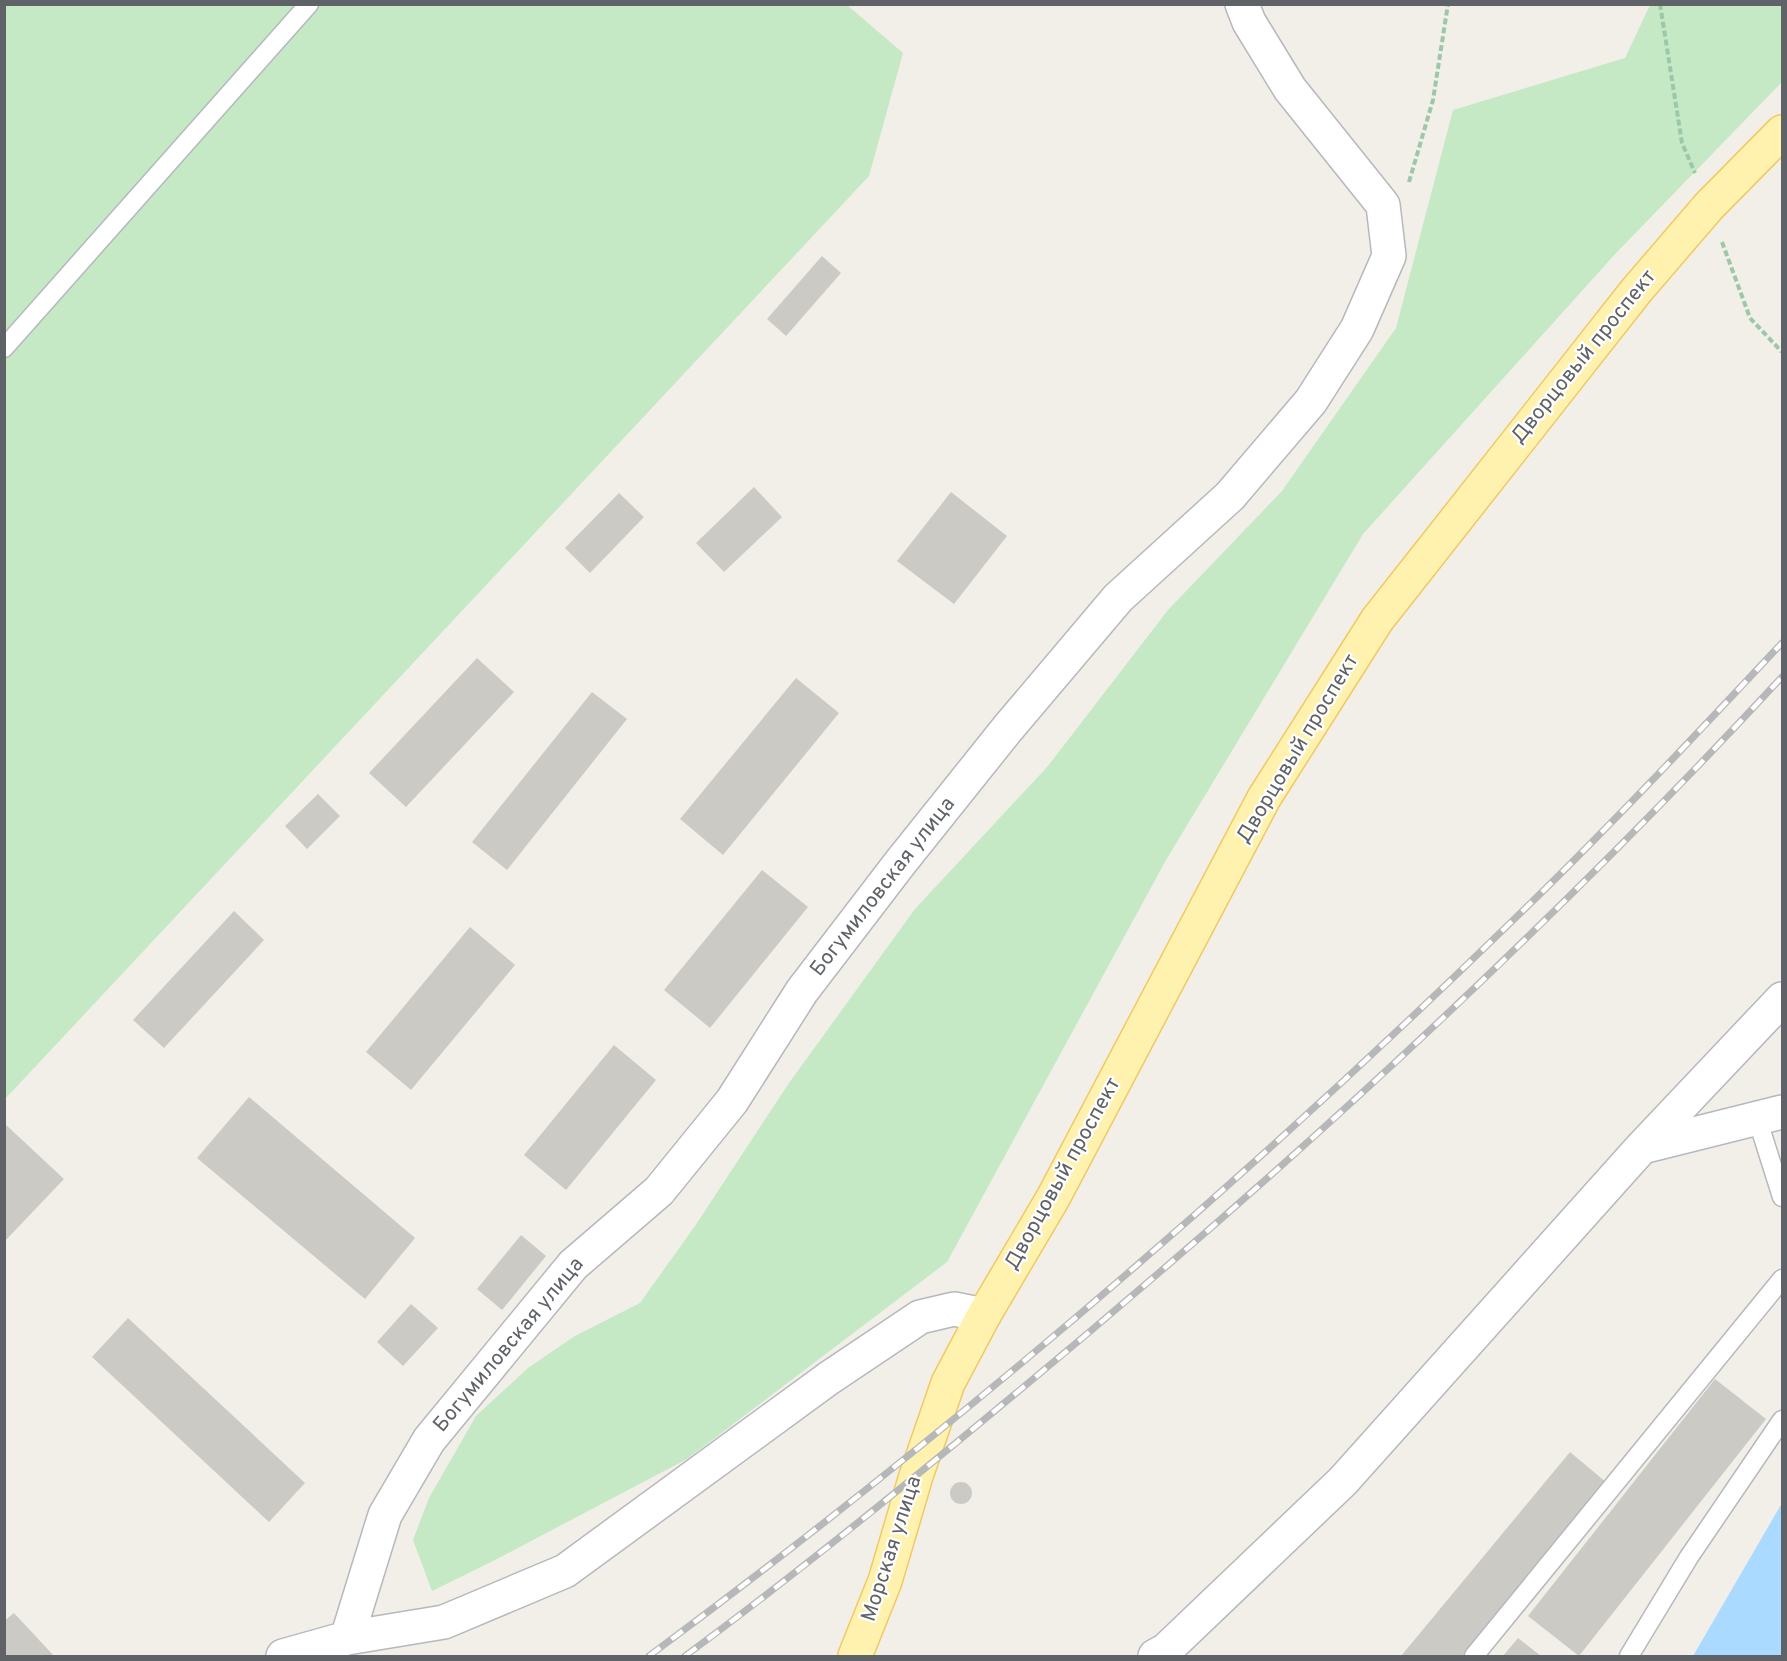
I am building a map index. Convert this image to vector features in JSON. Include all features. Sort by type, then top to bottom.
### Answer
[{"type":"main road","name":"Дворцовый проспект","points":[[927,1441],[948,1383],[984,1315],[1053,1198],[1264,798],[1377,620],[1636,291],[1709,206],[1782,132]]},
{"type":"main road","name":"Морская улица","points":[[855,1656],[885,1581],[927,1441]]},
{"type":"street","name":"Богумиловская улица","points":[[347,1638],[385,1515],[429,1440],[573,1265],[659,1191],[732,1101],[802,991],[1008,728],[1118,598],[1230,496],[1311,400],[1357,329],[1389,256],[1383,205],[1290,89],[1249,22],[1242,4]]},
{"type":"street","points":[[1155,1656],[1166,1650],[1343,1481],[1642,1147],[1782,999]]},
{"type":"street","points":[[1642,1147],[1769,1115]]},
{"type":"street","points":[[283,1656],[347,1638],[444,1622],[565,1571],[830,1378],[920,1317],[954,1309],[984,1315]]},
{"type":"lane","points":[[4,348],[309,4]]},
{"type":"lane","points":[[1769,1115],[1782,1197]]},
{"type":"lane","points":[[1474,1656],[1782,1279]]},
{"type":"lane","points":[[1629,1656],[1689,1557],[1782,1420]]},
{"type":"path","points":[[1407,189],[1433,100],[1448,4]]},
{"type":"green space","points":[[5,5],[847,5],[903,53],[869,176],[5,1099]]},
{"type":"green space","points":[[1650,5],[1782,5],[1782,82],[1617,252],[1363,534],[1166,860],[947,1262],[687,1459],[432,1591],[413,1540],[429,1498],[476,1416],[528,1368],[575,1336],[640,1303],[695,1226],[789,1083],[915,909],[1048,766],[1168,610],[1282,491],[1396,328],[1453,110],[1625,58]]},
{"type":"water","points":[[1782,1503],[1782,1656],[1693,1656]]},
{"type":"building","points":[[822,256],[841,273],[786,336],[767,319]]},
{"type":"building","points":[[754,487],[782,517],[724,572],[696,543]]},
{"type":"building","points":[[951,492],[1007,536],[954,604],[897,561]]},
{"type":"building","points":[[619,493],[644,517],[590,573],[565,548]]},
{"type":"building","points":[[477,658],[514,692],[406,807],[369,773]]},
{"type":"building","points":[[796,678],[839,713],[723,855],[680,819]]},
{"type":"building","points":[[592,692],[627,719],[507,870],[472,842]]},
{"type":"building","points":[[318,794],[340,816],[307,849],[285,826]]},
{"type":"building","points":[[762,870],[808,907],[710,1028],[664,990]]},
{"type":"building","points":[[234,911],[264,940],[164,1048],[133,1020]]},
{"type":"building","points":[[470,927],[515,965],[411,1090],[366,1052]]},
{"type":"building","points":[[614,1045],[656,1080],[566,1190],[524,1155]]},
{"type":"building","points":[[249,1097],[415,1238],[365,1299],[197,1158]]},
{"type":"building","points":[[4,1123],[64,1179],[4,1242]]},
{"type":"building","points":[[521,1235],[546,1256],[502,1310],[477,1289]]},
{"type":"building","points":[[411,1304],[438,1328],[403,1366],[377,1342]]},
{"type":"building","points":[[128,1318],[305,1483],[269,1522],[92,1357]]},
{"type":"building","points":[[1715,1379],[1766,1419],[1579,1656],[1528,1616]]},
{"type":"building","points":[[1570,1452],[1607,1483],[1463,1656],[1401,1656]]},
{"type":"building","points":[[961,1482],[969,1485],[972,1493],[969,1501],[961,1504],[953,1501],[950,1493],[953,1485]]},
{"type":"building","points":[[14,1613],[54,1656],[4,1656],[4,1621]]},
{"type":"building","points":[[1518,1638],[1541,1656],[1503,1656]]},
{"type":"railway","points":[[649,1656],[872,1485],[1089,1306],[1195,1214],[1403,1025],[1541,893],[1646,787],[1782,643]]},
{"type":"railway","points":[[685,1656],[893,1495],[1116,1310],[1314,1137],[1506,958],[1600,866],[1782,677]]}]
